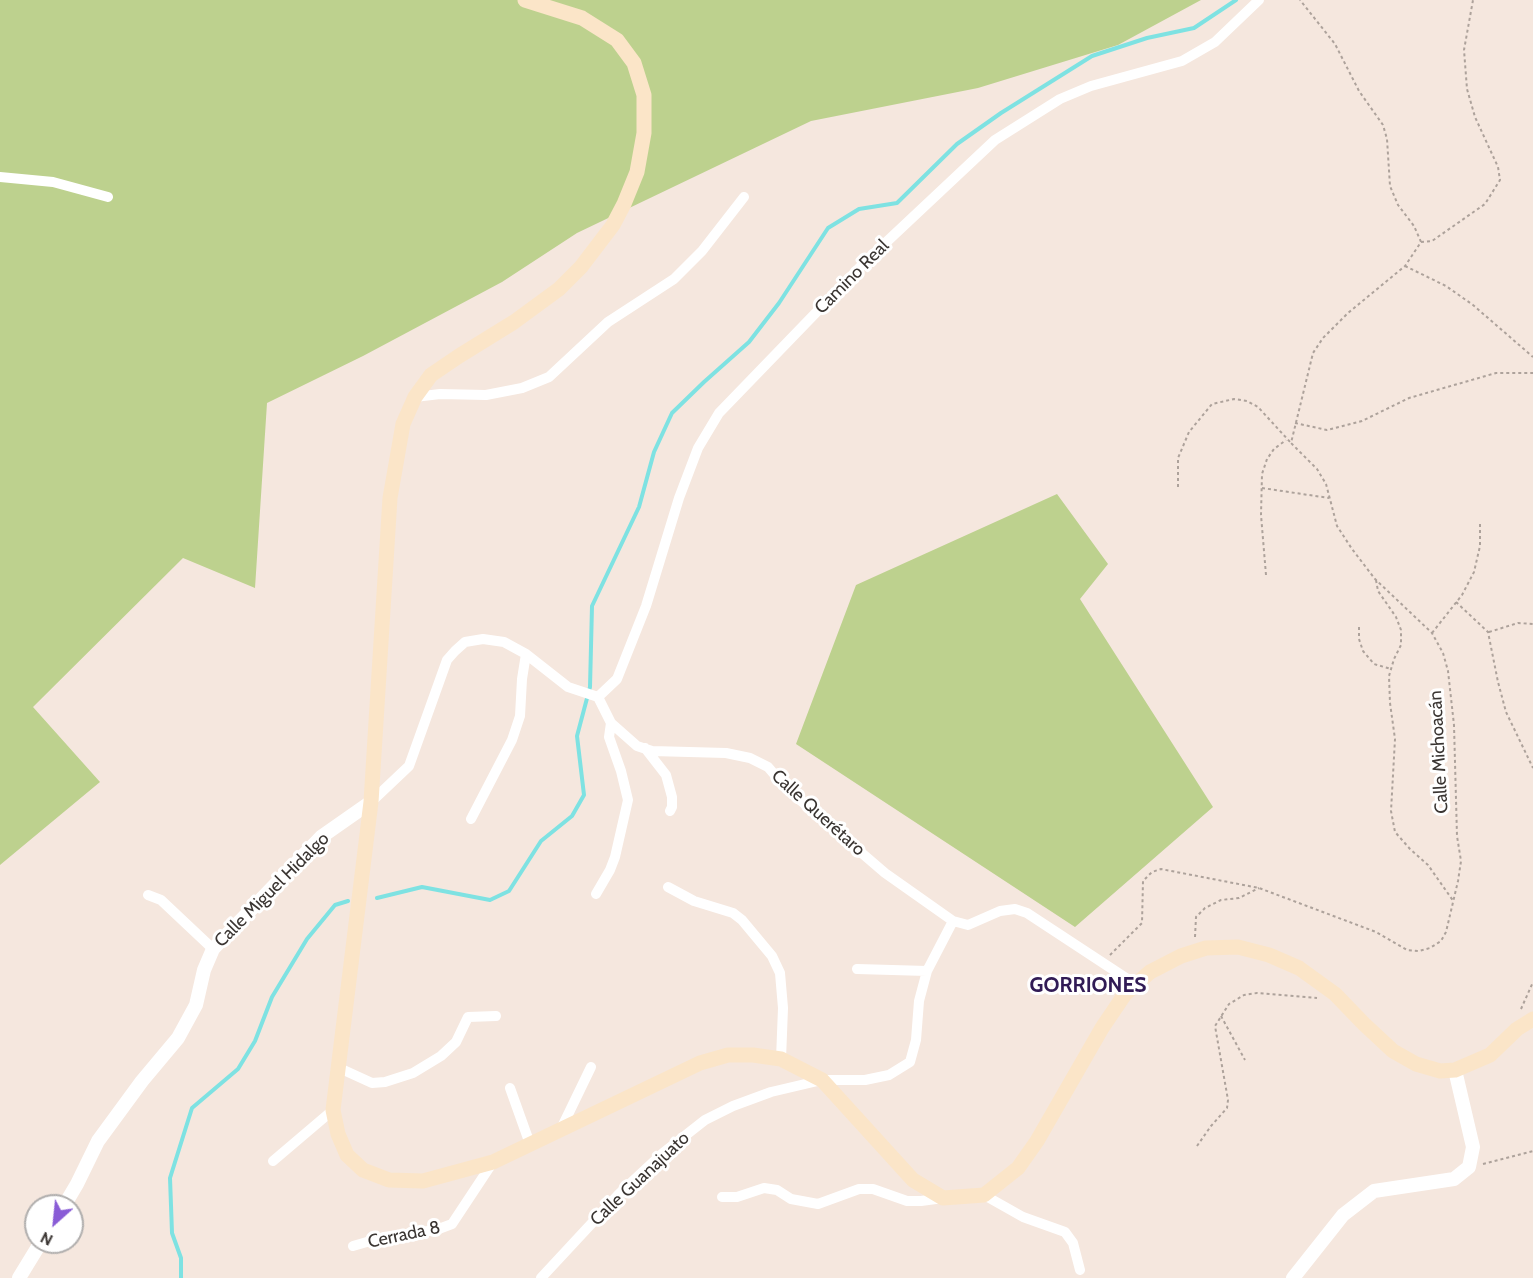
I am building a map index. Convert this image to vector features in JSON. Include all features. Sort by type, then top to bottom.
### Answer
[{"type":"main road","points":[[525,0],[582,18],[617,40],[634,63],[644,95],[644,133],[637,172],[624,204],[613,225],[581,267],[559,289],[514,322],[432,375],[415,397],[403,424],[390,498],[371,802],[333,1110],[338,1134],[347,1155],[363,1170],[389,1180],[423,1181],[493,1162],[710,1060],[728,1055],[753,1055],[782,1059],[822,1080],[914,1180],[943,1198],[984,1195],[1018,1168],[1037,1141],[1102,1028],[1125,994],[1150,972],[1181,956],[1206,948],[1238,947],[1269,955],[1299,968],[1335,994],[1393,1051],[1416,1064],[1440,1071],[1455,1070],[1490,1055],[1517,1029],[1533,1019]]},
{"type":"street","name":"Camino Real","points":[[598,697],[617,679],[646,606],[679,498],[698,448],[720,413],[863,264],[995,140],[1060,99],[1091,86],[1182,61],[1215,42],[1259,0]]},
{"type":"street","points":[[0,177],[53,182],[108,197]]},
{"type":"street","points":[[415,397],[440,394],[486,395],[522,387],[549,376],[608,322],[674,279],[702,251],[744,197]]},
{"type":"street","points":[[371,802],[409,766],[447,660],[465,642],[483,639],[504,642],[526,654],[568,687],[598,697]]},
{"type":"street","points":[[471,819],[512,741],[520,716],[526,654]]},
{"type":"street","name":"Calle Querétaro","points":[[598,697],[611,723],[637,746],[652,751],[726,753],[750,758],[768,767],[786,788],[885,873],[953,921]]},
{"type":"street","points":[[596,894],[615,857],[628,800],[609,737],[611,723]]},
{"type":"street","points":[[645,748],[666,775],[672,797],[670,811]]},
{"type":"street","name":"Calle Miguel Hidalgo","points":[[71,1194],[98,1141],[142,1080],[178,1038],[196,1005],[204,970],[213,949],[321,837],[371,802]]},
{"type":"street","points":[[668,886],[694,901],[733,913],[742,920],[772,956],[780,973],[783,1008],[782,1059]]},
{"type":"street","points":[[148,895],[161,900],[213,949]]},
{"type":"street","points":[[822,1080],[865,1080],[889,1075],[910,1062],[916,1040],[919,1000],[927,971],[953,921],[968,925],[1000,911],[1015,909],[1027,913],[1135,984]]},
{"type":"street","points":[[857,969],[927,971]]},
{"type":"street","points":[[337,1067],[372,1083],[385,1082],[413,1073],[441,1056],[456,1042],[468,1017],[496,1016]]},
{"type":"street","points":[[561,1129],[591,1067]]},
{"type":"street","points":[[1293,1278],[1343,1215],[1374,1191],[1454,1179],[1469,1167],[1473,1147],[1455,1070]]},
{"type":"street","name":"Calle Guanajuato","points":[[541,1278],[619,1194],[663,1153],[705,1120],[733,1106],[771,1092],[822,1080]]},
{"type":"street","points":[[510,1088],[530,1144]]},
{"type":"street","points":[[273,1161],[333,1110]]},
{"type":"street","name":"Cerrada 8","points":[[353,1246],[384,1237],[436,1230],[452,1224],[493,1162]]},
{"type":"street","points":[[722,1197],[737,1197],[764,1188],[777,1190],[791,1198],[818,1204],[859,1189],[873,1189],[907,1201],[921,1202],[943,1198]]},
{"type":"street","points":[[984,1195],[1023,1217],[1065,1233],[1073,1243],[1080,1270]]},
{"type":"street","points":[[19,1278],[34,1254]]},
{"type":"path","points":[[1300,0],[1335,44],[1359,91],[1383,125],[1387,139],[1390,186],[1398,205],[1414,226],[1421,242]]},
{"type":"path","points":[[1421,242],[1432,241],[1485,204],[1500,180],[1498,167],[1475,117],[1467,88],[1464,51],[1473,0]]},
{"type":"path","points":[[1291,443],[1313,354],[1323,338],[1348,313],[1405,266],[1421,242]]},
{"type":"path","points":[[1405,266],[1446,286],[1473,305],[1533,357]]},
{"type":"path","points":[[1295,423],[1327,430],[1362,421],[1409,398],[1496,373],[1533,373]]},
{"type":"path","name":"Calle Michoacán","points":[[1102,963],[1142,923],[1143,881],[1152,872],[1161,869],[1177,870],[1259,888],[1376,932],[1407,950],[1419,951],[1430,948],[1441,941],[1446,933],[1461,861],[1457,836],[1454,725],[1448,671],[1443,653],[1431,633],[1375,579],[1352,549],[1337,526],[1326,484],[1317,469],[1258,407],[1247,401],[1233,399],[1212,404],[1188,432],[1178,458],[1178,487]]},
{"type":"path","points":[[1266,575],[1261,515],[1262,474],[1267,459],[1274,449],[1287,439]]},
{"type":"path","points":[[1262,488],[1329,498]]},
{"type":"path","points":[[1431,633],[1456,602],[1474,572],[1480,546],[1480,522]]},
{"type":"path","points":[[1375,579],[1378,591],[1396,617],[1401,630],[1401,645],[1389,676],[1395,739],[1390,811],[1395,832],[1428,865],[1454,902]]},
{"type":"path","points":[[1456,602],[1488,632],[1506,712],[1533,768]]},
{"type":"path","points":[[1488,632],[1518,623],[1533,624]]},
{"type":"path","points":[[1359,627],[1359,639],[1363,651],[1374,664],[1391,669]]},
{"type":"path","points":[[1194,952],[1196,917],[1205,908],[1221,900],[1239,898],[1259,888]]},
{"type":"path","points":[[1517,1029],[1522,1004],[1533,982]]},
{"type":"path","points":[[1197,1146],[1227,1108],[1227,1093],[1215,1026],[1229,1004],[1244,995],[1257,993],[1275,993],[1314,999],[1335,994]]},
{"type":"path","points":[[1220,1015],[1245,1060]]},
{"type":"path","points":[[1469,1167],[1533,1151]]},
{"type":"green space","points":[[0,0],[1201,0],[1118,45],[978,88],[811,121],[577,233],[502,282],[363,356],[267,403],[255,588],[183,558],[33,707],[100,782],[0,865]]},
{"type":"green space","points":[[1057,494],[1108,564],[1080,599],[1213,807],[1075,927],[796,744],[856,585]]},
{"type":"waterway","points":[[377,898],[422,887],[490,900],[509,891],[541,841],[572,816],[584,795],[577,736],[590,687],[592,606],[639,507],[654,452],[672,413],[749,342],[779,303],[828,228],[859,209],[897,203],[957,144],[1001,113],[1092,56],[1147,38],[1194,28],[1236,0]]},
{"type":"waterway","points":[[181,1278],[181,1258],[172,1233],[170,1178],[192,1108],[238,1069],[255,1041],[272,997],[307,939],[335,905],[348,901]]},
{"type":"district","name":"GORRIONES","points":[[1088,986]]}]
